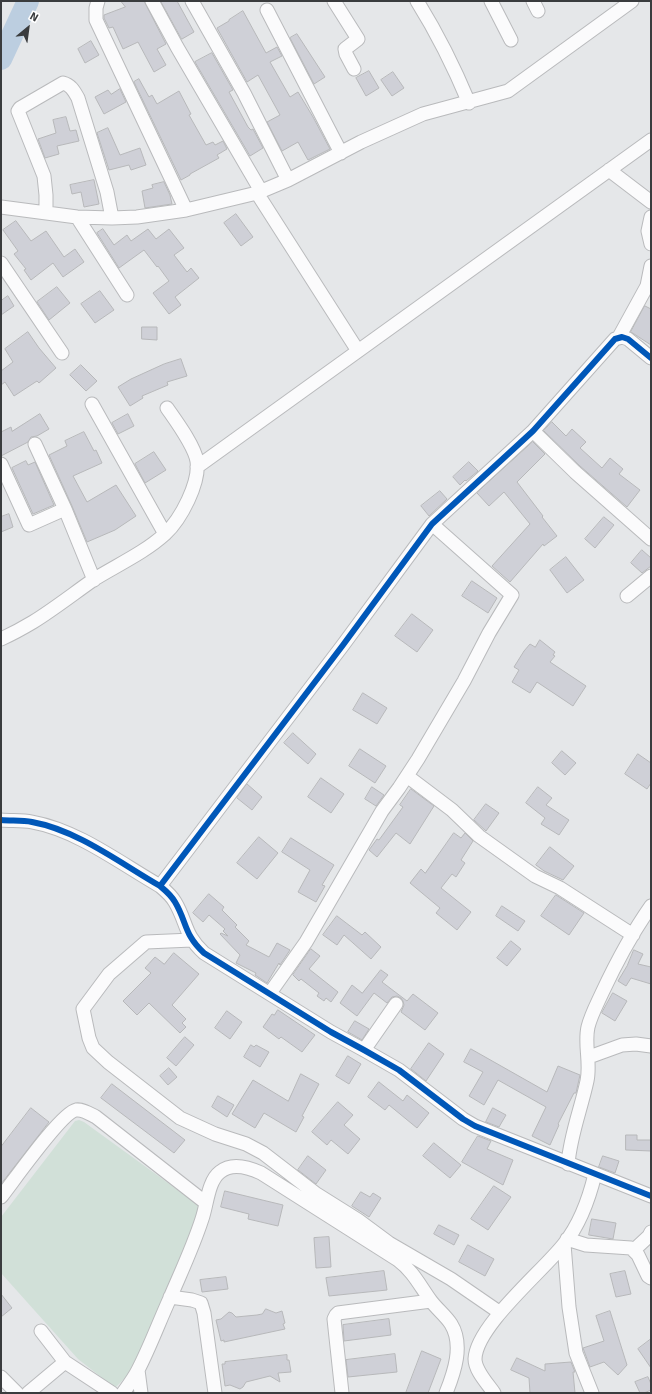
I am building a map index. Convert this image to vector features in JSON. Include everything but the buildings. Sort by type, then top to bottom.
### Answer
[{"type":"street","points":[[98,1],[96,8],[96,20],[186,210]]},
{"type":"street","points":[[152,1],[259,192],[358,351]]},
{"type":"street","points":[[334,1],[358,39],[346,49],[346,54],[354,69]]},
{"type":"street","points":[[417,1],[447,53],[469,102]]},
{"type":"street","points":[[491,1],[511,40]]},
{"type":"street","points":[[1,207],[77,217],[137,217],[186,210],[259,192],[288,180],[422,114],[508,92],[632,1]]},
{"type":"street","points":[[194,2],[244,93],[288,180]]},
{"type":"street","points":[[267,10],[341,153]]},
{"type":"street","points":[[46,213],[44,176],[18,111],[20,108],[62,83],[69,86],[78,98],[107,192],[112,218]]},
{"type":"street","points":[[197,467],[651,140]]},
{"type":"street","points":[[609,170],[651,202]]},
{"type":"street","points":[[77,217],[127,294]]},
{"type":"street","points":[[651,217],[648,231],[651,244]]},
{"type":"street","points":[[1,263],[62,353]]},
{"type":"street","points":[[620,337],[647,286],[651,266]]},
{"type":"street","points":[[160,886],[432,524],[533,430],[615,339],[620,337],[628,338],[651,358]]},
{"type":"street","points":[[92,404],[165,534]]},
{"type":"street","points":[[1,639],[33,622],[94,580],[142,551],[165,534],[177,520],[195,483],[197,467],[194,453],[167,408]]},
{"type":"street","points":[[533,430],[575,472],[651,539]]},
{"type":"street","points":[[35,444],[65,509],[94,580]]},
{"type":"street","points":[[1,464],[29,525],[65,509]]},
{"type":"street","points":[[270,993],[306,942],[382,811],[407,776],[464,681],[489,632],[512,595],[432,524]]},
{"type":"street","points":[[627,596],[651,576]]},
{"type":"street","points":[[407,776],[452,810],[479,836],[536,876],[560,888],[633,935]]},
{"type":"street","points":[[1,820],[30,822],[56,828],[78,837],[160,886],[170,894],[175,901],[192,940],[204,953],[331,1032],[399,1070],[463,1119],[475,1126],[651,1196]]},
{"type":"street","points":[[568,1164],[570,1148],[588,1078],[589,1057],[587,1033],[590,1021],[610,978],[633,935],[651,906]]},
{"type":"street","points":[[192,940],[146,942],[109,974],[83,1009],[89,1038],[93,1048],[108,1062],[180,1118],[215,1134],[246,1144],[263,1153],[314,1193],[358,1220],[389,1243],[451,1279],[500,1312]]},
{"type":"street","points":[[364,1050],[396,1004]]},
{"type":"street","points":[[589,1057],[622,1045],[636,1044],[651,1046]]},
{"type":"street","points":[[1,1197],[54,1128],[70,1113],[75,1110],[81,1110],[96,1118],[206,1203]]},
{"type":"street","points":[[123,1393],[138,1370],[189,1258],[202,1221],[213,1180],[219,1172],[225,1169],[240,1166],[254,1170],[406,1266],[431,1301],[451,1324],[456,1339],[454,1370],[446,1393]]},
{"type":"street","points":[[494,1393],[477,1368],[475,1358],[480,1342],[500,1312],[565,1242],[588,1201],[595,1174]]},
{"type":"street","points":[[634,1250],[649,1236],[651,1232]]},
{"type":"street","points":[[565,1242],[586,1245],[627,1247],[634,1250],[638,1255],[648,1276],[651,1278]]},
{"type":"street","points":[[565,1242],[569,1307],[576,1353],[592,1393]]},
{"type":"street","points":[[170,1297],[197,1301],[202,1305],[216,1393]]},
{"type":"street","points":[[342,1393],[334,1319],[336,1314],[431,1301]]},
{"type":"street","points":[[41,1331],[65,1362],[112,1393]]},
{"type":"street","points":[[28,1393],[65,1362]]},
{"type":"street","points":[[138,1370],[141,1393]]},
{"type":"street","points":[[1,1377],[17,1393]]},
{"type":"shaded area","points":[[79,1120],[84,1122],[197,1204],[200,1209],[186,1250],[129,1374],[115,1388],[78,1359],[1,1273],[1,1217],[75,1121]]},
{"type":"waterway","points":[[1,59],[28,1]]},
{"type":"cycle path","points":[[160,886],[343,645],[432,524],[533,431],[615,339],[622,337],[628,339],[651,358]]},
{"type":"cycle path","points":[[1,820],[32,822],[65,832],[98,848],[160,886],[168,893],[179,909],[189,934],[204,953],[331,1032],[399,1070],[463,1119],[475,1126],[651,1196]]}]
